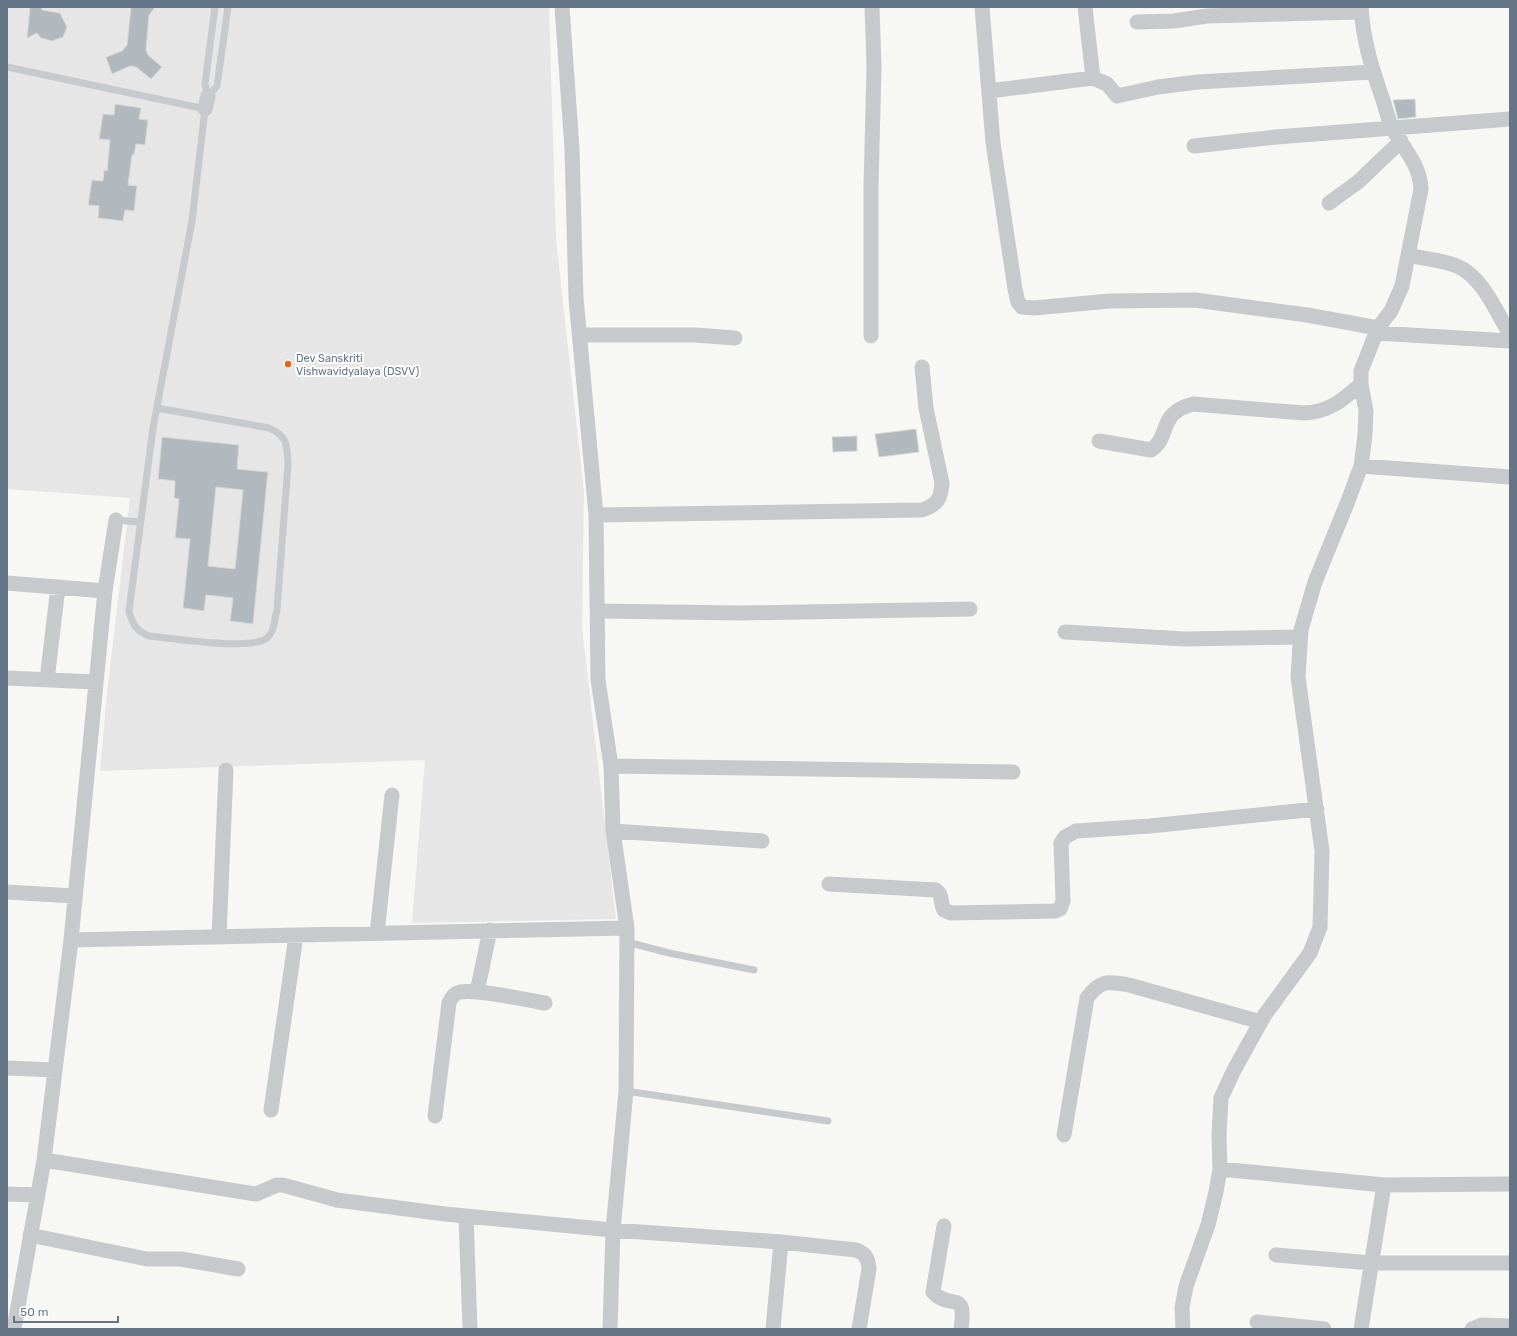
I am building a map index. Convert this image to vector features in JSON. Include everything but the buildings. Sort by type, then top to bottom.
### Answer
[{"type":"street","points":[[562,7],[572,149],[576,298],[596,515],[598,680],[610,766],[613,831],[628,935],[626,1091],[613,1230],[610,1329]]},
{"type":"street","points":[[871,336],[871,187],[874,67],[872,7]]},
{"type":"street","points":[[982,7],[993,143],[1015,289],[1018,302],[1022,307],[1034,308],[1110,301],[1195,300],[1307,315],[1377,330],[1510,341]]},
{"type":"street","points":[[1085,7],[1093,78]]},
{"type":"street","points":[[1137,22],[1174,21],[1207,16],[1323,10],[1361,10],[1365,41],[1373,72],[1397,135],[1420,177],[1421,189],[1398,297],[1377,330],[1361,371],[1361,384],[1366,411],[1366,435],[1361,466],[1315,582],[1300,637],[1298,677],[1322,851],[1320,927],[1310,953],[1261,1022],[1234,1070],[1221,1098],[1219,1135],[1220,1170],[1208,1225],[1184,1297],[1182,1308],[1183,1329]]},
{"type":"street","points":[[989,91],[1093,78],[1107,84],[1117,96],[1158,87],[1198,82],[1373,72]]},
{"type":"street","points":[[1194,146],[1276,137],[1397,135],[1510,119]]},
{"type":"street","points":[[1329,203],[1358,182],[1397,135]]},
{"type":"street","points":[[1408,255],[1457,266],[1467,272],[1485,292],[1510,334]]},
{"type":"street","points":[[580,335],[695,335],[735,338]]},
{"type":"street","points":[[596,515],[922,510],[932,507],[938,502],[942,484],[926,408],[922,367]]},
{"type":"street","points":[[1099,441],[1151,450],[1157,444],[1169,418],[1184,406],[1193,404],[1304,414],[1316,413],[1329,409],[1340,402],[1361,384]]},
{"type":"street","points":[[1361,466],[1510,477]]},
{"type":"street","points":[[14,1329],[44,1160],[71,940],[74,896],[105,591],[116,520]]},
{"type":"street","points":[[7,583],[105,591]]},
{"type":"street","points":[[47,680],[58,587]]},
{"type":"street","points":[[598,611],[742,613],[970,609]]},
{"type":"street","points":[[1065,632],[1185,639],[1300,637]]},
{"type":"street","points":[[7,678],[95,682]]},
{"type":"street","points":[[610,766],[1013,772]]},
{"type":"street","points":[[219,937],[226,770]]},
{"type":"street","points":[[377,933],[392,795]]},
{"type":"street","points":[[829,884],[936,890],[941,896],[941,905],[944,910],[950,913],[1055,911],[1060,909],[1063,905],[1061,843],[1069,834],[1076,831],[1150,826],[1317,809]]},
{"type":"street","points":[[613,831],[762,841]]},
{"type":"street","points":[[7,892],[74,896]]},
{"type":"street","points":[[71,940],[296,936],[490,930],[628,935]]},
{"type":"street","points":[[477,992],[490,930]]},
{"type":"street","points":[[271,1110],[296,936]]},
{"type":"street","points":[[1064,1135],[1087,998],[1094,988],[1102,983],[1110,982],[1129,985],[1261,1022]]},
{"type":"street","points":[[435,1116],[449,1003],[460,992],[477,992],[545,1003]]},
{"type":"street","points":[[7,1068],[55,1070]]},
{"type":"street","points":[[44,1160],[256,1194],[283,1185],[337,1200],[466,1216],[613,1230],[781,1242],[856,1250],[864,1253],[868,1260],[869,1268],[860,1329]]},
{"type":"street","points":[[1220,1170],[1384,1185],[1510,1184]]},
{"type":"street","points":[[1361,1329],[1384,1185]]},
{"type":"street","points":[[7,1194],[37,1195]]},
{"type":"street","points":[[466,1216],[470,1329]]},
{"type":"street","points":[[944,1226],[932,1288],[937,1297],[958,1302],[961,1305],[963,1315],[961,1329]]},
{"type":"street","points":[[30,1235],[147,1260],[182,1259],[238,1270]]},
{"type":"street","points":[[772,1329],[781,1242]]},
{"type":"street","points":[[1276,1255],[1372,1263],[1510,1263]]},
{"type":"street","points":[[1257,1322],[1324,1329]]},
{"type":"street","points":[[1472,1329],[1482,1325],[1510,1326]]},
{"type":"lane","points":[[157,408],[269,428],[277,431],[283,437],[287,446],[288,464],[277,610],[273,630],[266,639],[254,643],[210,642],[148,636],[133,625],[129,611],[139,522],[157,408],[192,221],[207,102],[205,84],[214,7]]},
{"type":"lane","points":[[207,102],[217,86],[228,7]]},
{"type":"lane","points":[[7,67],[207,102]]},
{"type":"lane","points":[[116,520],[139,522]]},
{"type":"lane","points":[[628,935],[669,953],[754,970]]},
{"type":"lane","points":[[626,1091],[828,1121]]},
{"type":"shaded area","name":"Dev Sanskriti Vishwavidyalaya (DSVV)","points":[[7,7],[549,7],[556,239],[584,492],[582,628],[616,919],[412,923],[425,760],[100,771],[107,693],[130,498],[7,489]]},
{"type":"place","name":"Dev Sanskriti Vishwavidyalaya (DSVV)","points":[[288,364]]}]
